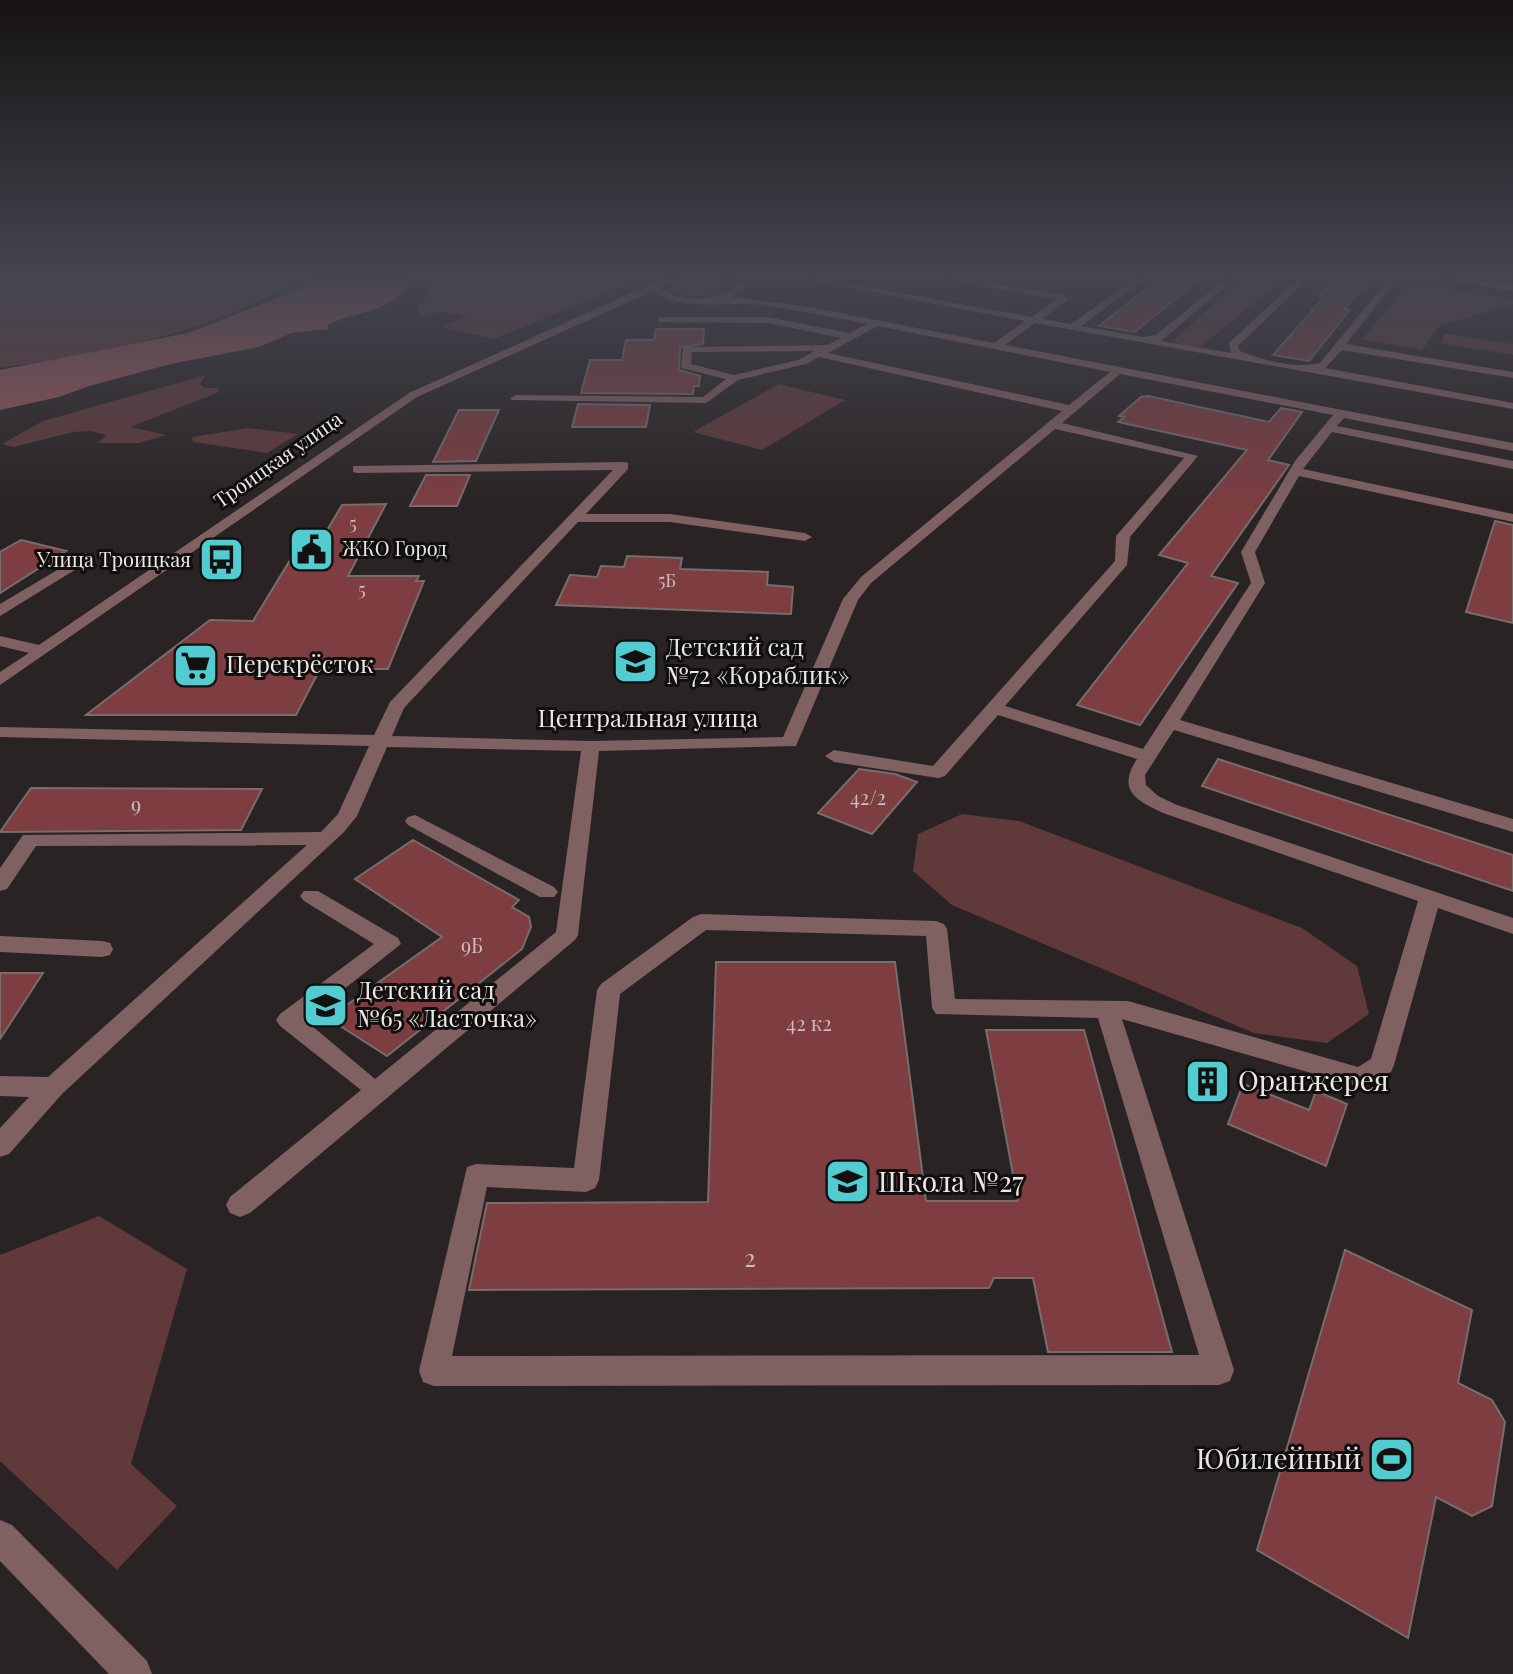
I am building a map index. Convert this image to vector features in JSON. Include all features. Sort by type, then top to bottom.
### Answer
[{"type":"street","name":"Троицкая улица","points":[[0,680],[413,395],[509,353]]},
{"type":"street","points":[[687,353],[685,366],[734,378]]},
{"type":"street","points":[[1026,353],[1513,447]]},
{"type":"street","points":[[1214,353],[1513,406]]},
{"type":"street","points":[[1236,353],[1251,360]]},
{"type":"street","points":[[1312,369],[1324,365],[1333,353]]},
{"type":"street","points":[[1382,353],[1513,375]]},
{"type":"street","points":[[516,398],[706,400],[734,378],[802,362],[819,354],[1071,409]]},
{"type":"street","name":"Центральная улица","points":[[0,732],[591,746],[790,742],[857,590],[1050,424],[1117,371]]},
{"type":"street","points":[[1341,414],[1295,471],[1248,552],[1258,583],[1135,781],[1142,794],[1151,800],[1513,926]]},
{"type":"street","points":[[834,756],[938,772],[1122,562],[1123,536],[1192,456],[1050,424]]},
{"type":"street","points":[[1329,428],[1513,465]]},
{"type":"street","points":[[0,1146],[53,1087],[327,838],[347,816],[396,706],[624,466],[357,469]]},
{"type":"street","points":[[1295,471],[1513,518]]},
{"type":"street","points":[[576,518],[670,518],[805,537]]},
{"type":"street","points":[[637,536],[642,518]]},
{"type":"street","points":[[0,611],[86,557]]},
{"type":"street","points":[[0,641],[42,651]]},
{"type":"street","points":[[994,708],[1149,757]]},
{"type":"street","points":[[1171,723],[1513,826]]},
{"type":"street","points":[[240,1205],[567,935],[591,746]]},
{"type":"street","points":[[415,821],[547,892]]},
{"type":"street","points":[[0,884],[30,840],[327,838]]},
{"type":"street","points":[[311,896],[390,944],[288,1020],[364,1081]]},
{"type":"street","points":[[1107,1009],[1219,1370],[434,1371],[476,1175],[586,1180],[609,990],[701,922],[936,929],[944,1008],[1107,1009],[1128,1010],[1360,1077],[1382,1065],[1430,898]]},
{"type":"street","points":[[0,944],[102,949]]},
{"type":"street","points":[[0,1086],[53,1087]]},
{"type":"street","points":[[0,1537],[134,1674]]},
{"type":"shaded area","points":[[0,353],[89,353],[80,355],[0,368]]},
{"type":"shaded area","points":[[86,353],[227,353],[171,364],[59,397],[0,410],[0,370]]},
{"type":"shaded area","points":[[206,375],[200,384],[205,388],[217,388],[219,392],[130,427],[166,435],[139,443],[98,443],[106,435],[91,431],[73,432],[14,447],[2,444],[43,421]]},
{"type":"shaded area","points":[[779,384],[845,400],[762,450],[693,432]]},
{"type":"shaded area","points":[[248,428],[298,434],[267,453],[193,442],[192,437]]},
{"type":"shaded area","points":[[962,814],[1019,821],[1302,928],[1357,966],[1369,1014],[1327,1043],[1254,1033],[952,905],[913,871],[918,834]]},
{"type":"shaded area","points":[[99,1216],[187,1269],[131,1464],[177,1506],[117,1570],[0,1461],[0,1255]]},
{"type":"building","points":[[623,353],[680,353],[679,370],[700,376],[699,386],[694,386],[693,394],[581,393],[590,360],[622,360]]},
{"type":"building","points":[[1275,353],[1315,353],[1309,361],[1273,355]]},
{"type":"building","points":[[1141,397],[1269,422],[1281,408],[1302,412],[1268,460],[1289,465],[1211,576],[1238,583],[1140,725],[1077,705],[1188,563],[1159,555],[1247,450],[1118,422],[1124,417],[1119,416]]},
{"type":"building","points":[[578,404],[650,405],[646,427],[572,427]]},
{"type":"building","points":[[459,410],[499,410],[476,461],[433,462]]},
{"type":"building","points":[[426,475],[470,475],[457,506],[410,506]]},
{"type":"building","points":[[386,504],[348,576],[419,576],[416,581],[424,581],[388,669],[320,669],[296,715],[86,715],[210,620],[253,621],[301,542],[320,542],[342,505]]},
{"type":"building","points":[[1495,521],[1513,525],[1513,623],[1466,612]]},
{"type":"building","points":[[21,540],[66,551],[0,593],[0,552]]},
{"type":"building","points":[[627,556],[682,558],[680,569],[768,572],[767,585],[793,587],[791,614],[556,605],[570,575],[597,577],[601,566],[624,567]]},
{"type":"building","points":[[1218,759],[1513,855],[1513,891],[1202,786]]},
{"type":"building","points":[[859,769],[895,774],[917,782],[872,834],[818,813]]},
{"type":"building","points":[[31,788],[262,789],[241,830],[0,832]]},
{"type":"building","points":[[413,840],[519,900],[512,907],[529,917],[531,927],[522,949],[387,1056],[334,1022],[344,1007],[442,937],[355,879]]},
{"type":"building","points":[[716,962],[895,962],[926,1201],[1018,1201],[986,1030],[1084,1030],[1172,1352],[1048,1352],[1033,1278],[994,1278],[989,1288],[469,1290],[487,1203],[708,1202]]},
{"type":"building","points":[[0,973],[43,973],[0,1039]]},
{"type":"building","points":[[1243,1084],[1309,1110],[1316,1091],[1347,1104],[1326,1166],[1228,1124]]},
{"type":"building","name":"Юбилейный","points":[[1345,1250],[1472,1310],[1458,1383],[1492,1400],[1505,1422],[1492,1506],[1472,1516],[1436,1497],[1408,1638],[1257,1550]]},
{"type":"place","name":"ЖКО Город","points":[[311,549]]},
{"type":"place","name":"Улица Троицкая","points":[[222,560]]},
{"type":"place","name":"Детский сад №72 «Кораблик»","points":[[635,662]]},
{"type":"place","name":"Перекрёсток","points":[[195,665]]},
{"type":"place","name":"Детский сад №65 «Ласточка»","points":[[326,1005]]},
{"type":"place","name":"Оранжерея","points":[[1207,1081]]},
{"type":"place","name":"Школа №27","points":[[847,1182]]},
{"type":"place","name":"Юбилейный","points":[[1392,1459]]}]
